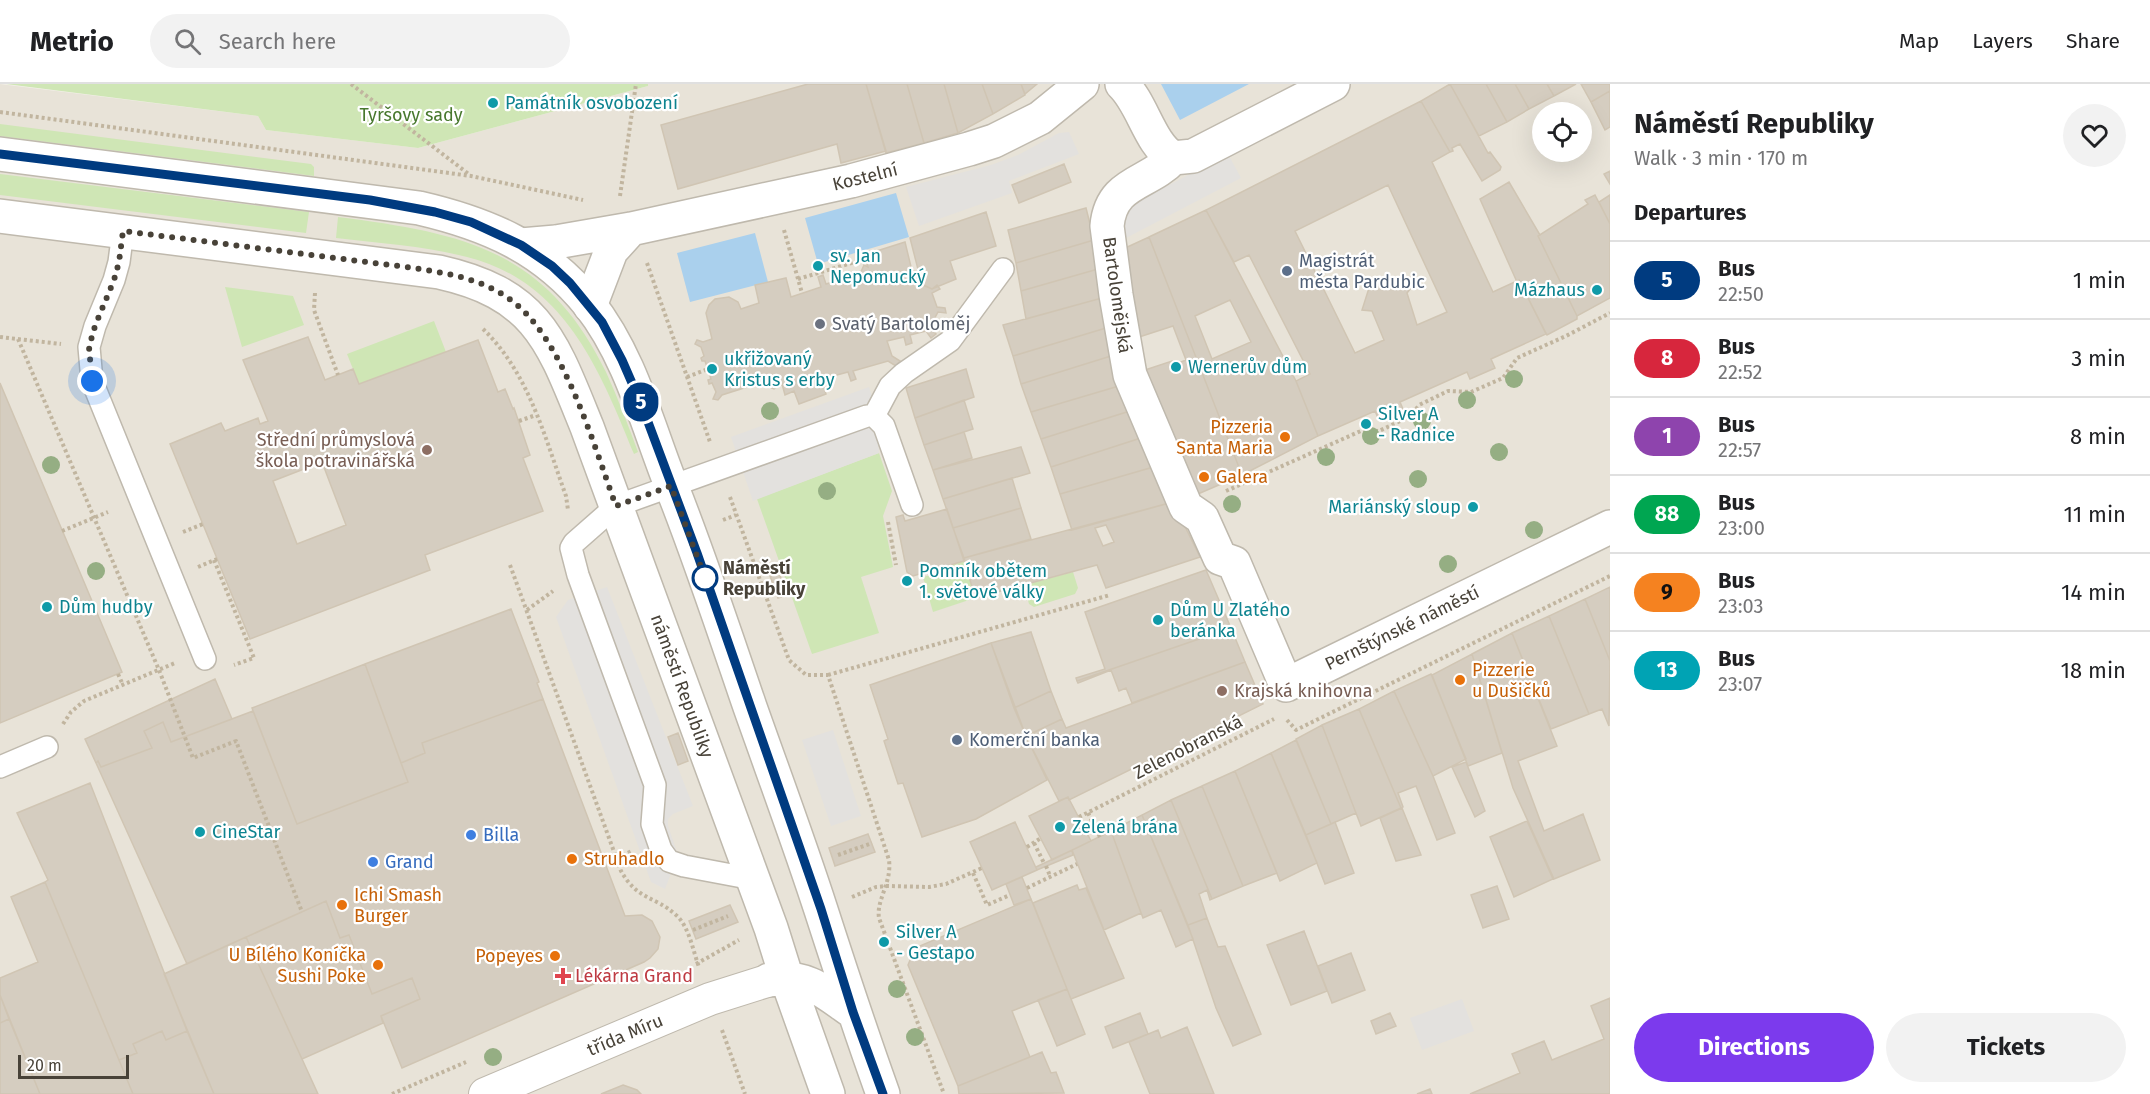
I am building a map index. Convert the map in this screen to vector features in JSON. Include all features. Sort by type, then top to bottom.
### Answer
[{"type":"street","name":"Kostelní","points":[[521,245],[556,242],[625,218],[851,181],[969,149],[994,141],[1041,118],[1082,84]]},
{"type":"street","points":[[1122,84],[1133,97],[1163,150],[1173,158],[1192,156],[1333,84]]},
{"type":"street","points":[[0,154],[392,203],[452,216],[496,232],[521,245],[552,266],[590,306],[602,322],[633,385],[693,543],[883,1094]]},
{"type":"street","name":"Bartolomějská","points":[[1173,158],[1159,170],[1129,186],[1118,196],[1112,204],[1107,226],[1130,375],[1186,507]]},
{"type":"street","name":"náměstí Republiky","points":[[0,216],[439,272],[469,280],[505,295],[532,318],[554,352],[587,427],[753,879],[777,980],[828,1094]]},
{"type":"street","points":[[590,306],[625,218]]},
{"type":"street","points":[[1186,507],[1202,518],[1220,558],[1234,563],[1286,685]]},
{"type":"street","name":"Pernštýnské náměstí","points":[[1286,685],[1610,527]]},
{"type":"street","points":[[777,980],[800,980],[811,983],[853,1012]]},
{"type":"street","name":"třída Míru","points":[[485,1094],[711,999],[777,980]]},
{"type":"lane","points":[[123,231],[114,280],[89,347],[92,381],[205,659]]},
{"type":"lane","points":[[874,416],[890,386],[904,373],[950,341],[1004,269]]},
{"type":"lane","points":[[753,879],[684,866],[669,861],[661,850],[652,824],[655,785],[571,554],[571,548],[616,506],[859,418],[874,416]]},
{"type":"lane","points":[[874,416],[884,426],[912,505]]},
{"type":"lane","points":[[0,767],[47,747]]},
{"type":"path","points":[[351,84],[471,176]]},
{"type":"path","points":[[636,84],[625,218],[642,248],[789,660],[806,675],[828,675],[1110,595]]},
{"type":"path","points":[[0,112],[471,176],[585,200]]},
{"type":"path","points":[[787,242],[802,293]]},
{"type":"path","points":[[798,279],[865,260]]},
{"type":"path","points":[[316,285],[314,309],[338,375]]},
{"type":"path","points":[[1186,507],[1221,494],[1363,430],[1379,431],[1411,416],[1419,405],[1449,391],[1471,392],[1503,378],[1517,358],[1610,313]]},
{"type":"path","points":[[482,328],[497,342],[512,362],[525,386],[566,496],[574,543]]},
{"type":"path","points":[[0,337],[89,347]]},
{"type":"path","points":[[18,339],[159,670],[193,758],[236,741],[302,912]]},
{"type":"path","points":[[687,377],[708,369]]},
{"type":"path","points":[[519,421],[536,415]]},
{"type":"path","points":[[62,531],[108,512]]},
{"type":"path","points":[[722,520],[736,515]]},
{"type":"path","points":[[196,526],[203,524]]},
{"type":"path","points":[[198,567],[216,559],[254,658]]},
{"type":"path","points":[[510,565],[621,871],[629,885],[677,915],[686,933]]},
{"type":"path","points":[[1296,730],[1610,576]]},
{"type":"path","points":[[527,610],[559,586]]},
{"type":"path","points":[[47,747],[77,706],[84,701],[159,670],[191,659],[205,659]]},
{"type":"path","points":[[118,674],[123,685]]},
{"type":"path","points":[[828,675],[884,839],[890,867],[887,885],[878,911],[879,918],[944,1094]]},
{"type":"path","name":"Zelenobranská","points":[[1079,817],[1282,715],[1286,685]]},
{"type":"path","points":[[1088,813],[1100,837]]},
{"type":"path","points":[[1027,847],[1041,838]]},
{"type":"path","points":[[832,857],[872,843]]},
{"type":"path","points":[[1034,843],[1050,876]]},
{"type":"path","points":[[1027,888],[1077,864]]},
{"type":"path","points":[[846,900],[876,887],[887,885],[929,887],[946,884],[982,868]]},
{"type":"path","points":[[973,873],[987,905],[1010,895]]},
{"type":"path","points":[[693,930],[734,913]]},
{"type":"path","points":[[723,1033],[745,1094]]},
{"type":"shaded area","points":[[0,84],[258,116],[266,130],[418,148],[648,86],[648,84],[1610,84],[1610,1094],[0,1094]]},
{"type":"shaded area","points":[[1069,132],[1079,154],[1009,181],[1012,193],[919,226],[906,187],[991,165],[1018,155],[1059,133]]},
{"type":"shaded area","points":[[1228,154],[1241,178],[1126,238],[1116,213]]},
{"type":"shaded area","points":[[869,387],[873,399],[879,453],[753,501],[731,437]]},
{"type":"shaded area","points":[[607,587],[693,806],[673,814],[668,819],[668,826],[678,855],[665,889],[651,882],[556,617],[568,600]]},
{"type":"shaded area","points":[[833,730],[861,816],[831,826],[802,740]]},
{"type":"shaded area","points":[[1462,999],[1474,1031],[1422,1050],[1410,1018]]},
{"type":"green space","name":"Tyršovy sady","points":[[6,84],[648,84],[648,86],[418,148],[266,130],[258,116]]},
{"type":"green space","points":[[0,124],[311,164],[314,167],[314,176],[0,136]]},
{"type":"green space","points":[[0,174],[309,212],[306,233],[0,195]]},
{"type":"green space","points":[[338,217],[424,231],[461,241],[496,254],[528,273],[556,298],[582,331],[606,372],[638,452],[634,454],[607,391],[574,333],[554,308],[529,286],[501,269],[451,253],[336,238]]},
{"type":"green space","points":[[225,287],[293,296],[304,325],[242,347]]},
{"type":"green space","points":[[434,321],[446,352],[359,384],[347,354]]},
{"type":"green space","points":[[879,453],[892,491],[883,516],[893,567],[861,577],[879,633],[812,654],[757,499]]},
{"type":"green space","points":[[965,561],[975,598],[933,612],[923,577],[946,571],[945,567]]},
{"type":"green space","points":[[1073,572],[1078,588],[1075,594],[1034,607],[1029,604],[1024,585]]},
{"type":"water","points":[[1161,84],[1249,84],[1180,120]]},
{"type":"water","points":[[896,193],[909,237],[818,264],[805,218]]},
{"type":"water","points":[[755,233],[768,282],[690,302],[677,253]]},
{"type":"building","points":[[808,84],[866,84],[886,151],[841,163],[837,144],[678,189],[661,125]]},
{"type":"building","points":[[866,84],[907,84],[924,143],[886,153]]},
{"type":"building","points":[[907,84],[944,84],[958,133],[924,143]]},
{"type":"building","points":[[944,84],[982,84],[993,114],[958,133]]},
{"type":"building","points":[[982,84],[1021,84],[1025,95],[993,114]]},
{"type":"building","points":[[1021,84],[1037,84],[1025,94]]},
{"type":"building","points":[[1450,84],[1488,153],[1490,152],[1501,167],[1500,170],[1482,181],[1460,144],[1452,148],[1453,151],[1450,152],[1421,101]]},
{"type":"building","points":[[1450,84],[1486,84],[1507,122],[1479,136]]},
{"type":"building","points":[[1486,84],[1515,84],[1529,109],[1507,122]]},
{"type":"building","points":[[1515,84],[1547,84],[1554,96],[1542,102],[1532,102],[1532,107],[1529,109]]},
{"type":"building","points":[[1547,84],[1576,84],[1554,96]]},
{"type":"building","points":[[1581,84],[1610,84],[1610,91],[1591,102]]},
{"type":"building","points":[[1610,91],[1610,127],[1605,130],[1591,102]]},
{"type":"building","name":"Magistrát města Pardubic","points":[[1421,101],[1450,152],[1432,162],[1493,292],[1519,280],[1546,334],[1491,359],[1495,368],[1470,379],[1467,372],[1400,402],[1403,409],[1379,420],[1375,411],[1318,436],[1296,381],[1310,374],[1249,255],[1234,262],[1206,210]],"holes":[[[1388,185],[1447,312],[1417,325],[1407,293],[1411,288],[1389,279],[1369,288],[1362,310],[1372,311],[1384,340],[1355,353],[1295,231]]]},
{"type":"building","points":[[1064,164],[1071,182],[1019,203],[1012,185]]},
{"type":"building","points":[[1610,171],[1610,184],[1604,174]]},
{"type":"building","points":[[1509,182],[1540,235],[1538,236],[1577,316],[1577,319],[1547,335],[1519,280],[1517,282],[1480,199]]},
{"type":"building","points":[[1595,195],[1610,224],[1610,298],[1577,316],[1538,236],[1588,204],[1585,200]]},
{"type":"building","points":[[1610,195],[1610,224],[1599,202]]},
{"type":"building","points":[[1086,208],[1094,240],[1016,263],[1008,230]]},
{"type":"building","points":[[1206,210],[1296,381],[1318,436],[1242,475],[1149,237]],"holes":[[[1230,300],[1251,342],[1212,359],[1195,316]]]},
{"type":"building","points":[[986,212],[996,246],[950,261],[956,279],[932,289],[922,285],[910,238]]},
{"type":"building","name":"Wernerův dům","points":[[1149,237],[1242,475],[1191,497],[1142,371],[1172,361],[1176,364],[1186,360],[1173,326],[1133,339],[1123,249]]},
{"type":"building","points":[[1094,240],[1098,269],[1021,291],[1016,263]]},
{"type":"building","name":"Svatý Bartoloměj","points":[[905,242],[912,271],[919,271],[915,281],[932,289],[937,285],[940,289],[932,293],[937,307],[945,308],[946,313],[938,312],[930,327],[936,334],[931,338],[926,331],[910,335],[912,343],[906,345],[904,337],[887,341],[892,356],[900,361],[896,366],[888,361],[853,371],[856,379],[851,381],[848,372],[822,379],[826,394],[799,404],[794,391],[785,395],[782,384],[774,389],[769,387],[766,381],[722,395],[718,400],[713,399],[716,392],[712,383],[709,384],[708,380],[711,379],[705,361],[701,358],[704,356],[701,347],[695,344],[697,340],[703,342],[712,339],[706,313],[709,305],[715,299],[729,297],[738,302],[741,309],[759,303],[755,285],[786,278],[791,297],[821,287],[818,277],[823,275],[826,284],[860,274],[864,265],[868,267],[864,255]]},
{"type":"building","points":[[1098,269],[1102,298],[1026,319],[1021,291]]},
{"type":"building","points":[[1102,298],[1106,328],[1013,356],[1003,325]]},
{"type":"building","points":[[1106,328],[1111,356],[1021,384],[1013,356]]},
{"type":"building","points":[[308,337],[325,380],[353,369],[359,384],[478,340],[498,392],[505,389],[514,408],[530,455],[523,458],[543,511],[425,555],[430,570],[250,639],[170,444],[221,423],[225,431],[258,418],[260,424],[268,421],[243,360]],"holes":[[[322,462],[346,525],[297,544],[273,481]]]},
{"type":"building","points":[[1111,356],[1119,386],[1031,412],[1021,384]]},
{"type":"building","points":[[966,369],[974,397],[915,418],[906,388]]},
{"type":"building","name":"Dům hudby","points":[[0,383],[122,672],[0,723]]},
{"type":"building","points":[[1119,386],[1130,411],[1041,439],[1031,412]]},
{"type":"building","points":[[964,400],[973,429],[924,445],[915,418]]},
{"type":"building","points":[[1130,411],[1144,437],[1051,467],[1041,439]]},
{"type":"building","points":[[964,432],[972,458],[933,470],[924,445]]},
{"type":"building","points":[[1144,437],[1157,466],[1060,494],[1051,467]]},
{"type":"building","points":[[1021,447],[1030,473],[943,499],[933,470]]},
{"type":"building","points":[[1157,466],[1173,502],[1072,530],[1060,494]]},
{"type":"building","points":[[1012,478],[1021,508],[953,528],[943,499]]},
{"type":"building","points":[[1173,502],[1200,557],[1106,588],[1097,565],[975,598],[964,558]],"holes":[[[1106,525],[1114,542],[1103,546],[1095,528]]]},
{"type":"building","points":[[1021,508],[1031,539],[964,558],[953,528]]},
{"type":"building","points":[[947,509],[964,561],[913,576],[907,572],[896,517],[903,515],[905,521]]},
{"type":"building","name":"Dům U Zlatého beránka","points":[[1206,570],[1231,628],[1077,681],[1076,678],[1105,669],[1085,612]]},
{"type":"building","points":[[779,573],[787,595],[778,598],[770,576]]},
{"type":"building","points":[[1610,587],[1610,661],[1585,599]]},
{"type":"building","points":[[1585,599],[1610,661],[1609,726],[1602,709],[1589,714],[1549,616]]},
{"type":"building","points":[[511,609],[539,682],[537,683],[543,699],[422,743],[425,753],[401,763],[365,664]]},
{"type":"building","points":[[1549,616],[1589,714],[1551,729],[1512,633]]},
{"type":"building","points":[[1231,628],[1245,662],[1132,703],[1126,688],[1119,691],[1111,670],[1078,683],[1077,681]]},
{"type":"building","points":[[1031,632],[1051,691],[1014,708],[991,643]]},
{"type":"building","points":[[1512,633],[1557,746],[1518,761],[1544,831],[1583,814],[1600,860],[1554,879],[1513,788],[1472,654]]},
{"type":"building","points":[[991,643],[1026,736],[1047,780],[976,819],[922,837],[903,783],[898,784],[884,741],[888,739],[870,685]]},
{"type":"building","points":[[1472,654],[1502,753],[1468,766],[1432,675]]},
{"type":"building","points":[[1245,662],[1263,704],[1069,800],[1068,797],[1059,801],[1026,736],[1062,719],[1066,728]]},
{"type":"building","points":[[365,664],[408,782],[297,824],[252,708]]},
{"type":"building","points":[[1431,674],[1466,759],[1433,776],[1394,691]]},
{"type":"building","points":[[215,679],[232,719],[171,742],[163,722],[144,731],[152,748],[101,767],[98,761],[96,763],[85,739]]},
{"type":"building","points":[[1051,691],[1062,719],[1026,736],[1014,708]]},
{"type":"building","points":[[1394,691],[1433,776],[1455,833],[1437,840],[1416,786],[1398,793],[1403,807],[1401,808],[1359,709]]},
{"type":"building","name":"Grand","points":[[543,699],[625,916],[642,915],[652,921],[660,937],[658,949],[644,962],[402,1068],[381,1016],[420,999],[412,978],[372,994],[349,935],[340,938],[326,901],[187,964],[96,763],[98,761],[101,767],[152,748],[144,731],[163,722],[171,742],[253,711],[297,824],[408,782],[401,763],[425,753],[422,743]]},
{"type":"building","points":[[1359,709],[1401,808],[1361,826],[1322,725]]},
{"type":"building","points":[[1322,725],[1356,813],[1331,824],[1296,739]]},
{"type":"building","points":[[678,733],[688,761],[678,765],[668,737]]},
{"type":"building","points":[[1296,740],[1331,824],[1306,835],[1271,753]]},
{"type":"building","points":[[1271,753],[1317,863],[1280,881],[1235,771]]},
{"type":"building","points":[[1466,762],[1485,811],[1475,817],[1452,767]]},
{"type":"building","points":[[1235,771],[1277,873],[1243,886],[1202,786]]},
{"type":"building","points":[[90,783],[187,1031],[166,1040],[162,1031],[133,1044],[137,1053],[119,1060],[45,882],[48,880],[17,813]]},
{"type":"building","points":[[1202,786],[1243,886],[1212,899],[1171,800]]},
{"type":"building","name":"Zelená brána","points":[[1068,797],[1091,841],[1052,860],[1029,816]]},
{"type":"building","points":[[1171,800],[1212,899],[1210,900],[1207,890],[1199,894],[1207,918],[1188,925],[1142,815]]},
{"type":"building","points":[[1402,808],[1421,855],[1396,861],[1380,818]]},
{"type":"building","points":[[1142,815],[1193,939],[1176,947],[1161,910],[1143,918],[1111,831]]},
{"type":"building","points":[[1527,821],[1553,879],[1514,897],[1490,837]]},
{"type":"building","points":[[1015,822],[1037,870],[992,890],[970,842]]},
{"type":"building","points":[[1335,822],[1354,873],[1325,884],[1306,835]]},
{"type":"building","points":[[1111,831],[1141,913],[1104,930],[1072,850]]},
{"type":"building","points":[[868,834],[875,852],[835,866],[829,848]]},
{"type":"building","points":[[1072,850],[1073,855],[1037,870],[1036,867]]},
{"type":"building","points":[[1022,877],[1031,899],[1014,905],[1006,884]]},
{"type":"building","points":[[45,882],[133,1094],[40,1094],[0,995],[0,978],[38,962],[11,897]]},
{"type":"building","points":[[1077,885],[1079,890],[1086,888],[1124,978],[1071,999],[1033,903]]},
{"type":"building","points":[[1497,886],[1509,919],[1483,928],[1471,895]]},
{"type":"building","points":[[1031,899],[1067,989],[1012,1011],[1030,1057],[958,1086],[908,965],[915,948]]},
{"type":"building","points":[[326,901],[340,938],[349,935],[372,994],[412,978],[420,999],[381,1016],[383,1023],[302,1059],[246,937]]},
{"type":"building","points":[[730,905],[738,922],[696,939],[689,921]]},
{"type":"building","points":[[1207,918],[1218,947],[1225,946],[1261,1034],[1233,1046],[1216,1008],[1188,925]]},
{"type":"building","points":[[1304,931],[1327,991],[1291,1005],[1267,945]]},
{"type":"building","points":[[246,937],[318,1094],[214,1094],[164,974]]},
{"type":"building","points":[[1351,953],[1365,990],[1332,1003],[1318,966]]},
{"type":"building","points":[[1067,989],[1085,1034],[1057,1046],[1038,1000]]},
{"type":"building","points":[[0,995],[9,1019],[0,1023]]},
{"type":"building","points":[[1610,998],[1610,1094],[1470,1094],[1520,1073],[1512,1054],[1544,1041],[1552,1060],[1604,1039],[1591,1006]]},
{"type":"building","points":[[1140,1013],[1148,1034],[1113,1048],[1105,1027]]},
{"type":"building","points":[[1390,1013],[1396,1026],[1376,1034],[1371,1021]]},
{"type":"building","points":[[9,1019],[40,1094],[0,1094],[0,1023]]},
{"type":"building","points":[[1187,1027],[1214,1094],[1150,1094],[1129,1042],[1158,1030],[1161,1038]]},
{"type":"building","points":[[162,1031],[166,1040],[187,1031],[214,1094],[133,1094],[119,1060],[137,1053],[133,1044]]},
{"type":"building","points":[[1042,1052],[1051,1073],[1056,1072],[1064,1093],[959,1094],[958,1086]]},
{"type":"building","points":[[623,1085],[641,1094],[601,1094]]},
{"type":"building","points":[[1430,1089],[1432,1094],[1417,1094]]},
{"type":"bus line","name":"5","points":[[0,154],[370,200],[435,212],[471,222],[521,245],[552,266],[570,283],[602,322],[642,406],[697,553],[883,1094]]},
{"type":"place","name":"Památník osvobození","points":[[493,103]]},
{"type":"place","name":"sv. Jan Nepomucký","points":[[818,266]]},
{"type":"place","name":"Magistrát města Pardubic","points":[[1287,271]]},
{"type":"place","name":"Mázhaus","points":[[1597,290]]},
{"type":"place","name":"Svatý Bartoloměj","points":[[820,324]]},
{"type":"place","name":"Wernerův dům","points":[[1176,367]]},
{"type":"place","name":"ukřižovaný Kristus s erby","points":[[712,369]]},
{"type":"place","name":"Silver A - Radnice","points":[[1366,424]]},
{"type":"place","name":"Pizzeria Santa Maria","points":[[1285,437]]},
{"type":"place","name":"Střední průmyslová škola potravinářská","points":[[427,450]]},
{"type":"place","name":"Galera","points":[[1204,477]]},
{"type":"place","name":"Mariánský sloup","points":[[1473,507]]},
{"type":"place","name":"Náměstí Republiky","points":[[705,578]]},
{"type":"place","name":"Pomník obětem 1. světové války","points":[[907,581]]},
{"type":"place","name":"Dům hudby","points":[[47,607]]},
{"type":"place","name":"Dům U Zlatého beránka","points":[[1158,620]]},
{"type":"place","name":"Pizzerie u Dušičků","points":[[1460,680]]},
{"type":"place","name":"Krajská knihovna","points":[[1222,691]]},
{"type":"place","name":"Komerční banka","points":[[957,740]]},
{"type":"place","name":"Zelená brána","points":[[1060,827]]},
{"type":"place","name":"CineStar","points":[[200,832]]},
{"type":"place","name":"Billa","points":[[471,835]]},
{"type":"place","name":"Struhadlo","points":[[572,859]]},
{"type":"place","name":"Grand","points":[[373,862]]},
{"type":"place","name":"Ichi Smash Burger","points":[[342,905]]},
{"type":"place","name":"Silver A - Gestapo","points":[[884,942]]},
{"type":"place","name":"Popeyes","points":[[555,956]]},
{"type":"place","name":"U Bílého Koníčka Sushi Poke","points":[[378,965]]},
{"type":"place","name":"Lékárna Grand","points":[[563,976]]},
{"type":"route","points":[[92,381],[89,347],[114,280],[123,231],[414,268],[461,277],[505,295],[532,318],[544,334],[565,375],[587,427],[616,506],[671,486],[705,578]]}]
